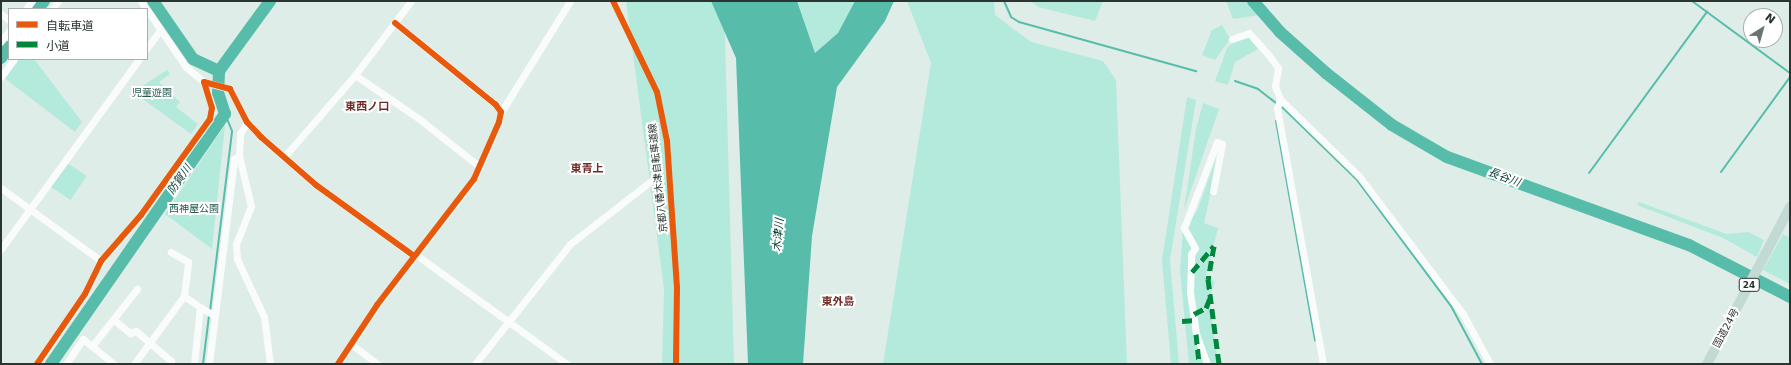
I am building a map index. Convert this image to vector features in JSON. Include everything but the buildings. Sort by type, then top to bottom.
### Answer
[{"type":"highway","name":"国道24号","points":[[1708,364],[1790,207]]},
{"type":"street","points":[[284,158],[355,76],[411,1]]},
{"type":"street","points":[[338,364],[414,255],[480,168],[501,112],[570,1]]},
{"type":"street","points":[[148,12],[194,77],[207,83],[226,88],[247,122],[284,158],[316,185],[509,321],[567,364]]},
{"type":"street","points":[[395,23],[501,112]]},
{"type":"street","points":[[148,47],[160,30]]},
{"type":"street","points":[[1,42],[8,32]]},
{"type":"street","points":[[1232,39],[1249,33],[1268,54],[1278,68],[1275,86],[1280,99],[1360,176],[1463,314],[1490,364]]},
{"type":"street","points":[[1,77],[13,60]]},
{"type":"street","points":[[1,249],[29,208],[138,60]]},
{"type":"street","points":[[355,76],[418,118],[480,168]]},
{"type":"street","points":[[37,364],[85,294],[101,261],[141,215],[210,118],[212,108],[207,83]]},
{"type":"street","points":[[1280,99],[1277,108],[1323,364]]},
{"type":"street","points":[[247,122],[240,134],[239,156],[251,206],[236,244],[237,260],[264,317],[270,364]]},
{"type":"street","points":[[1207,364],[1196,334],[1190,292],[1191,254],[1195,248],[1184,228],[1217,142],[1222,144],[1213,191]]},
{"type":"street","points":[[210,364],[234,159],[239,156]]},
{"type":"street","points":[[475,364],[570,244],[651,181]]},
{"type":"street","points":[[1,188],[101,261]]},
{"type":"street","points":[[134,364],[184,296],[188,262],[171,252]]},
{"type":"street","points":[[92,346],[137,289]]},
{"type":"street","points":[[184,296],[215,316]]},
{"type":"street","points":[[194,364],[200,307]]},
{"type":"street","points":[[114,320],[130,333],[136,331],[171,361],[169,364]]},
{"type":"street","points":[[66,364],[84,339],[114,364]]},
{"type":"street","points":[[351,344],[378,364]]},
{"type":"green space","points":[[626,1],[724,1],[734,364],[662,364],[664,289]]},
{"type":"green space","points":[[797,1],[855,1],[838,33],[815,53]]},
{"type":"green space","points":[[907,1],[994,1],[995,15],[1031,42],[1103,61],[1116,80],[1127,364],[883,364],[931,63]]},
{"type":"green space","points":[[1030,1],[1103,1],[1095,21],[1038,7]]},
{"type":"green space","points":[[1226,1],[1261,1],[1269,10],[1266,14],[1233,19]]},
{"type":"green space","points":[[1222,25],[1230,39],[1215,60],[1202,55],[1212,30]]},
{"type":"green space","points":[[1249,37],[1258,49],[1235,62],[1228,85],[1215,81],[1227,48],[1236,40]]},
{"type":"green space","points":[[16,60],[35,60],[82,122],[75,132],[3,77]]},
{"type":"green space","name":"児童遊園","points":[[167,70],[170,74],[159,82],[180,102],[176,107],[198,124],[191,134],[133,92]]},
{"type":"green space","points":[[1187,97],[1196,100],[1170,260],[1179,364],[1171,364],[1162,260]]},
{"type":"green space","points":[[1203,103],[1219,109],[1184,210],[1196,129]]},
{"type":"green space","name":"西神屋公園","points":[[225,125],[212,249],[165,214]]},
{"type":"green space","points":[[1222,142],[1204,223],[1218,228],[1206,276],[1215,282],[1209,297],[1218,364],[1189,364],[1180,271],[1183,229],[1197,211]]},
{"type":"green space","points":[[66,162],[87,176],[71,200],[50,186]]},
{"type":"green space","points":[[1639,202],[1727,234],[1749,232],[1764,240],[1757,257],[1723,238],[1637,205]]},
{"type":"green space","points":[[1783,234],[1790,238],[1790,284],[1763,270]]},
{"type":"water","name":"木津川","points":[[711,1],[797,1],[815,53],[838,33],[855,1],[894,1],[885,21],[837,87],[812,236],[803,364],[748,364],[736,58]]},
{"type":"waterway","points":[[39,8],[44,1]]},
{"type":"waterway","name":"防賀川","points":[[153,1],[193,59],[219,71]]},
{"type":"waterway","points":[[219,71],[270,1]]},
{"type":"waterway","points":[[1004,1],[1011,17],[1019,22],[1196,71]]},
{"type":"waterway","name":"長谷川","points":[[1253,1],[1280,32],[1326,73],[1392,125],[1447,157],[1689,245],[1790,297]]},
{"type":"waterway","points":[[1692,1],[1790,73]]},
{"type":"waterway","points":[[1589,173],[1707,12]]},
{"type":"waterway","points":[[1,58],[8,48]]},
{"type":"waterway","name":"防賀川","points":[[51,364],[225,114],[218,93],[219,71]]},
{"type":"waterway","points":[[1721,172],[1790,77]]},
{"type":"waterway","points":[[1235,81],[1258,89],[1276,103]]},
{"type":"waterway","points":[[1280,105],[1357,180],[1451,306],[1482,364]]},
{"type":"waterway","points":[[210,311],[232,131],[225,114]]},
{"type":"waterway","points":[[1276,121],[1315,341]]},
{"type":"waterway","points":[[203,364],[209,316]]},
{"type":"marked path","points":[[1214,246],[1208,279],[1219,364]]},
{"type":"marked path","points":[[1192,272],[1214,246]]},
{"type":"marked path","points":[[1194,314],[1206,308],[1210,298]]},
{"type":"marked path","points":[[1182,321],[1196,320]]},
{"type":"marked path","points":[[1196,334],[1199,364]]},
{"type":"cycle path","name":"京都八幡木津自転車道線","points":[[613,1],[657,92],[667,141],[677,288],[676,364]]},
{"type":"cycle path","points":[[338,364],[377,305],[474,179],[499,122],[501,112],[496,105],[395,23]]},
{"type":"cycle path","points":[[37,364],[85,294],[101,261],[141,215],[210,119],[212,108],[204,82],[230,89],[247,122],[261,137],[316,185],[414,256]]},
{"type":"district","name":"東西ノ口","points":[[367,107]]},
{"type":"district","name":"東青上","points":[[587,169]]},
{"type":"district","name":"東外島","points":[[838,302]]}]
